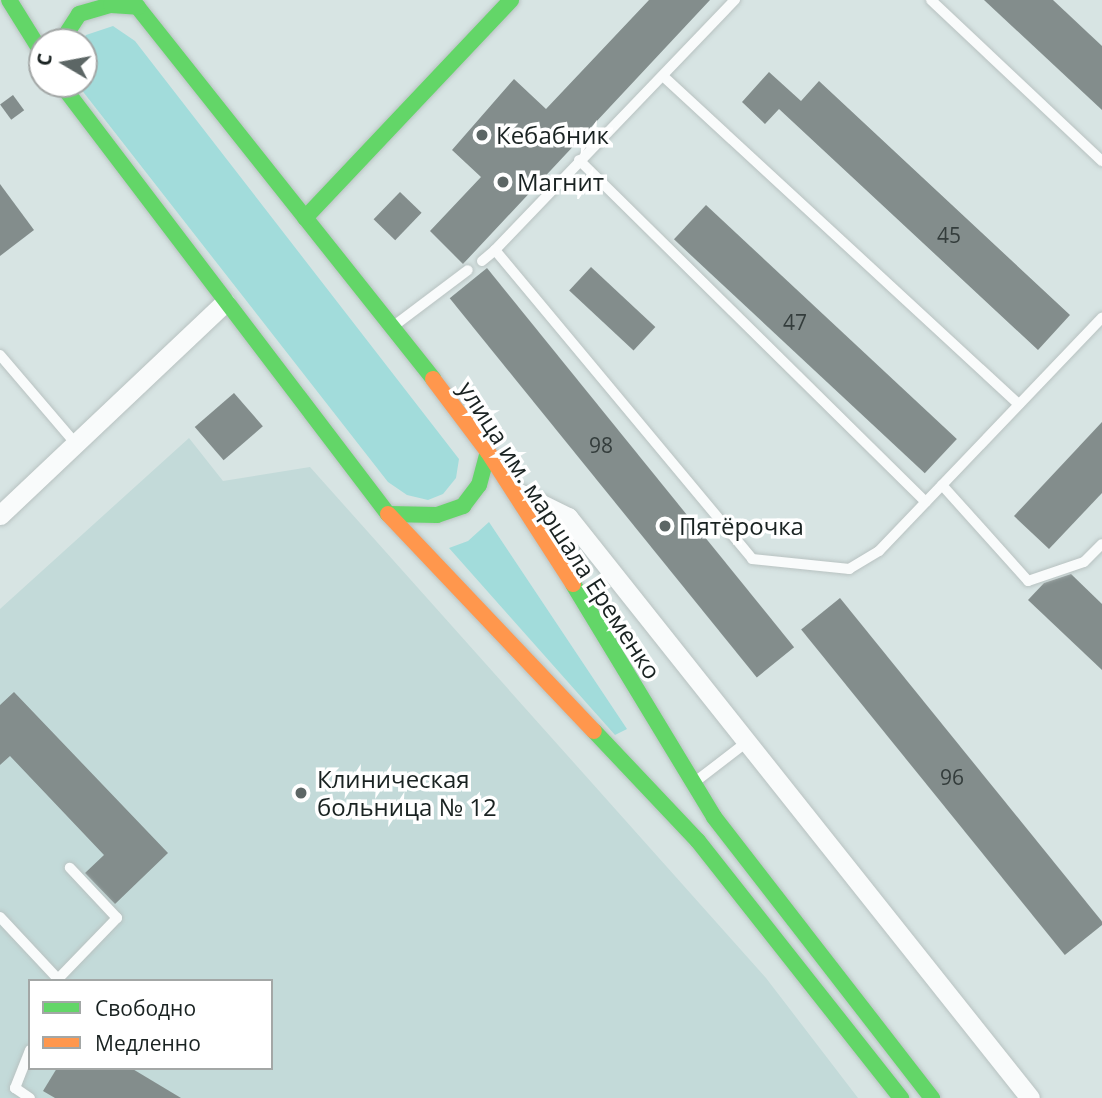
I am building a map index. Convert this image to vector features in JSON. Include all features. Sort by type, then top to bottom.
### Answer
[{"type":"main road","points":[[9,0],[28,31]]},
{"type":"main road","points":[[304,218],[511,0]]},
{"type":"main road","points":[[70,28],[79,14],[111,5],[135,3]]},
{"type":"main road","name":"улица им. маршала Еременко","points":[[135,3],[304,218],[393,326],[488,452],[611,642],[714,817],[932,1098]]},
{"type":"main road","points":[[72,98],[388,514],[698,841],[901,1098]]},
{"type":"main road","points":[[388,514],[437,515],[463,506],[479,485],[488,452]]},
{"type":"street","points":[[0,515],[225,302]]},
{"type":"street","points":[[512,489],[568,517],[1030,1098]]},
{"type":"lane","points":[[481,261],[495,250],[734,0]]},
{"type":"lane","points":[[931,0],[1102,162]]},
{"type":"lane","points":[[663,76],[1019,404]]},
{"type":"lane","points":[[579,160],[926,502]]},
{"type":"lane","points":[[495,250],[752,559],[849,569],[879,551],[1102,318]]},
{"type":"lane","points":[[393,326],[468,270]]},
{"type":"lane","points":[[0,355],[76,444]]},
{"type":"lane","points":[[943,485],[1028,580],[1084,562],[1102,544]]},
{"type":"lane","points":[[693,782],[747,743]]},
{"type":"lane","points":[[59,979],[117,918],[70,868]]},
{"type":"lane","points":[[0,917],[57,979]]},
{"type":"lane","points":[[28,1055],[15,1088],[30,1098]]},
{"type":"shaded area","points":[[113,26],[135,41],[459,459],[456,478],[443,494],[428,500],[407,495],[388,482],[88,98],[98,98],[98,31]]},
{"type":"shaded area","name":"Клиническая больница № 12","points":[[189,438],[223,481],[310,467],[766,978],[858,1098],[0,1098],[0,609]]},
{"type":"shaded area","points":[[489,522],[627,729],[615,735],[449,548],[468,541]]},
{"type":"building","points":[[649,0],[710,0],[463,264],[430,231],[481,177],[452,150],[514,79],[546,109]]},
{"type":"building","points":[[984,0],[1053,0],[1102,46],[1102,110]]},
{"type":"building","points":[[769,72],[801,101],[819,81],[1070,315],[1038,350],[779,109],[765,124],[742,102]]},
{"type":"building","points":[[13,95],[24,110],[11,120],[0,104]]},
{"type":"building","points":[[0,184],[34,230],[0,256]]},
{"type":"building","points":[[400,192],[422,213],[395,240],[374,219]]},
{"type":"building","points":[[706,205],[957,439],[925,473],[674,239]]},
{"type":"building","points":[[591,267],[655,327],[634,350],[569,290]]},
{"type":"building","points":[[487,268],[794,647],[757,677],[450,298]]},
{"type":"building","points":[[234,393],[263,426],[224,460],[195,427]]},
{"type":"building","points":[[1102,422],[1102,493],[1049,549],[1014,516]]},
{"type":"building","points":[[1071,574],[1102,604],[1102,670],[1028,600],[1044,583]]},
{"type":"building","points":[[840,598],[1102,922],[1102,925],[1065,955],[801,629]]},
{"type":"building","points":[[14,692],[168,853],[115,904],[85,873],[104,855],[10,756],[0,765],[0,705]]},
{"type":"building","points":[[56,1070],[134,1070],[181,1098],[55,1098],[43,1091]]},
{"type":"traffic: fast","points":[[9,0],[28,31]]},
{"type":"traffic: fast","points":[[132,0],[433,379]]},
{"type":"traffic: fast","points":[[305,218],[511,0]]},
{"type":"traffic: fast","points":[[70,28],[79,14],[111,5],[138,7]]},
{"type":"traffic: fast","points":[[72,98],[388,514]]},
{"type":"traffic: fast","points":[[388,514],[437,515],[463,506],[479,485],[488,452]]},
{"type":"traffic: fast","points":[[573,584],[714,817],[932,1098]]},
{"type":"traffic: fast","points":[[594,731],[698,841],[901,1098]]},
{"type":"traffic: slow","points":[[433,379],[488,452],[573,584]]},
{"type":"traffic: slow","points":[[388,514],[594,731]]},
{"type":"place","name":"Кебабник","points":[[482,135]]},
{"type":"place","name":"Магнит","points":[[503,182]]},
{"type":"place","name":"Пятёрочка","points":[[665,526]]},
{"type":"place","name":"Клиническая больница № 12","points":[[301,793]]}]
